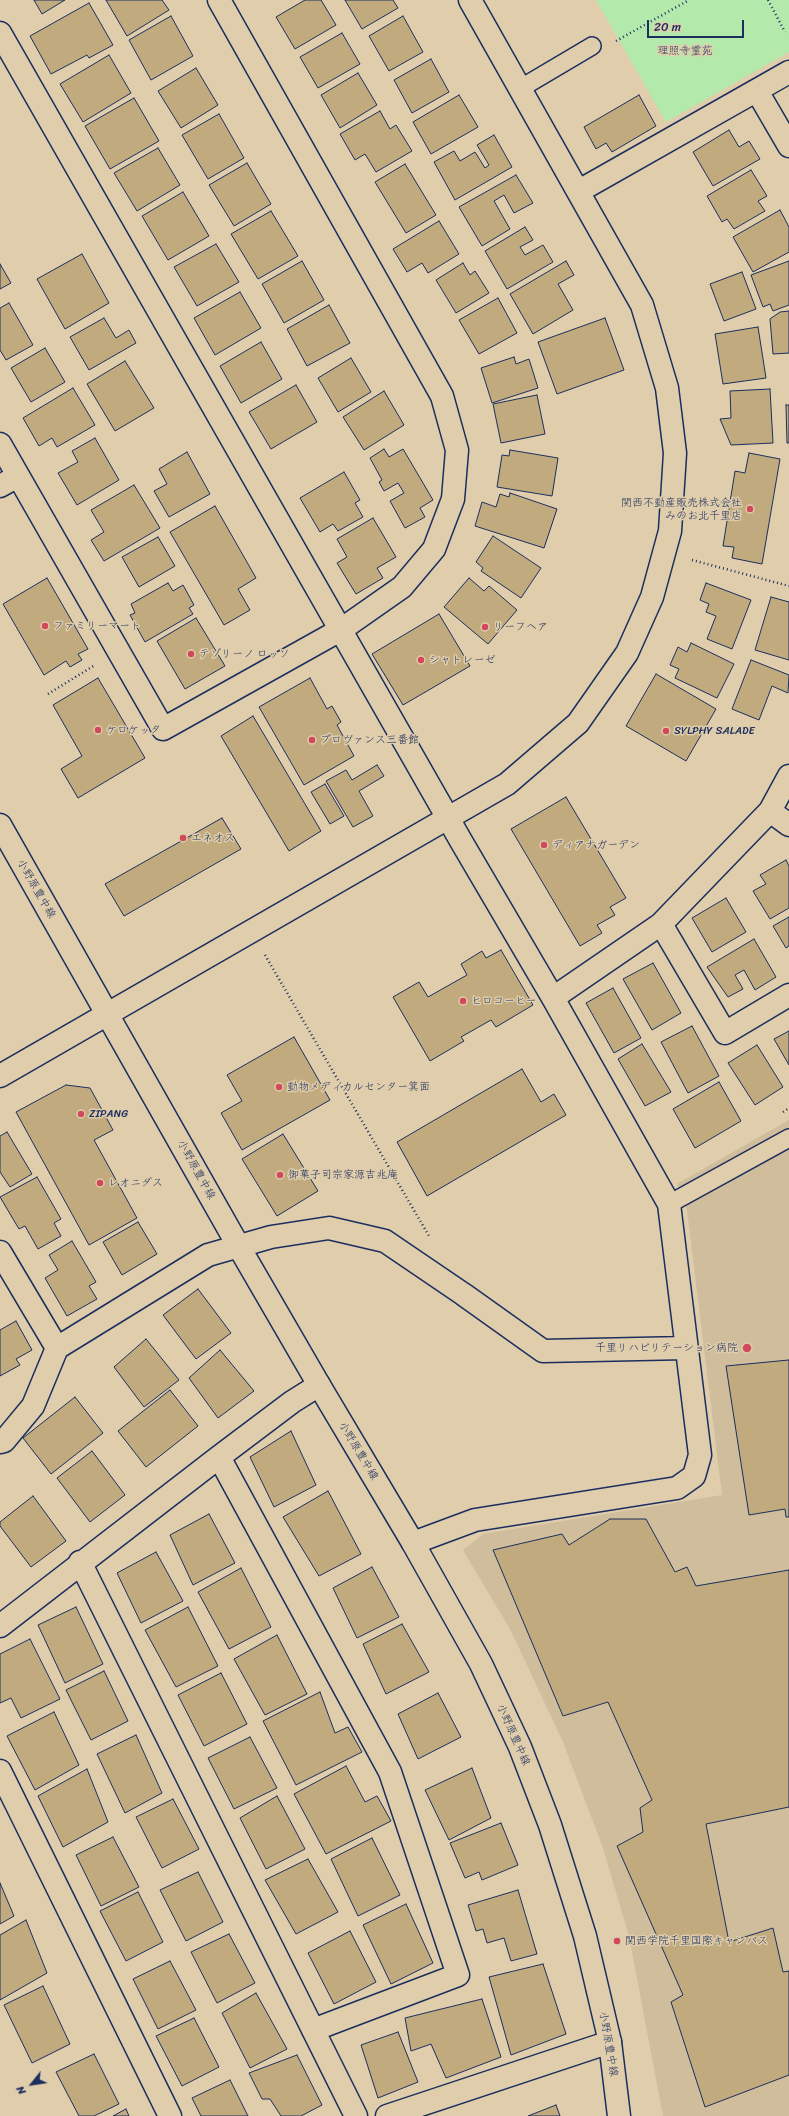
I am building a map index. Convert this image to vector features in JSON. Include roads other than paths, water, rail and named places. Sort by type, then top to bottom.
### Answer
[{"type":"street","points":[[0,444],[9,481],[164,729],[342,629],[402,587],[434,549],[453,499],[457,450],[442,396],[219,0]]},
{"type":"street","points":[[0,1076],[449,819],[507,784],[578,723],[627,652],[652,597],[670,530],[675,453],[667,388],[642,305],[470,0]]},
{"type":"street","points":[[0,32],[342,629],[449,819],[553,998],[669,1204],[700,1455],[694,1476],[678,1488],[475,1520],[413,1543]]},
{"type":"street","points":[[579,191],[789,72]]},
{"type":"street","points":[[757,91],[789,146]]},
{"type":"street","points":[[553,998],[661,924],[770,811],[789,776]]},
{"type":"street","points":[[770,811],[789,825]]},
{"type":"street","name":"小野原豊中線","points":[[0,825],[239,1247],[413,1543],[481,1664],[520,1747],[550,1825],[585,1936],[610,2042],[619,2116]]},
{"type":"street","points":[[661,924],[725,1033],[789,995]]},
{"type":"street","points":[[0,1442],[4,1441],[33,1406],[57,1348],[208,1255],[271,1237],[329,1228],[385,1241],[543,1351],[686,1348]]},
{"type":"street","points":[[0,1252],[57,1348]]},
{"type":"street","points":[[0,1626],[80,1562],[292,1402],[319,1385]]},
{"type":"street","points":[[219,1457],[390,1772],[458,1975],[313,2030]]},
{"type":"street","points":[[80,1562],[356,2116]]},
{"type":"street","points":[[0,1771],[170,2116]]},
{"type":"street","points":[[386,2116],[610,2042]]},
{"type":"lane","points":[[521,88],[592,46]]},
{"type":"lane","points":[[669,1204],[789,1138]]},
{"type":"place","name":"関西不動産販売株式会社 みのお北千里店","points":[[750,509]]},
{"type":"place","name":"ファミリーマート","points":[[45,626]]},
{"type":"place","name":"リーフヘア","points":[[485,627]]},
{"type":"place","name":"テゾリーノ ロッソ","points":[[191,654]]},
{"type":"place","name":"シャトレーゼ","points":[[421,660]]},
{"type":"place","name":"ケロケッタ","points":[[98,730]]},
{"type":"place","name":"SYLPHY SALADE","points":[[666,731]]},
{"type":"place","name":"プロヴァンス三番館","points":[[312,740]]},
{"type":"place","name":"エネオス","points":[[183,838]]},
{"type":"place","name":"ディアナガーデン","points":[[544,845]]},
{"type":"place","name":"ヒロコーヒー","points":[[463,1001]]},
{"type":"place","name":"動物メディカルセンター箕面","points":[[279,1087]]},
{"type":"place","name":"ZIPANG","points":[[81,1114]]},
{"type":"place","name":"御菓子司宗家源吉兆庵","points":[[280,1175]]},
{"type":"place","name":"レオニダス","points":[[100,1183]]},
{"type":"place","name":"千里リハビリテーション病院","points":[[747,1348]]},
{"type":"place","name":"関西学院千里国際キャンバス","points":[[617,1941]]},
{"type":"park label","name":"理照寺霊苑","points":[[685,51]]}]
